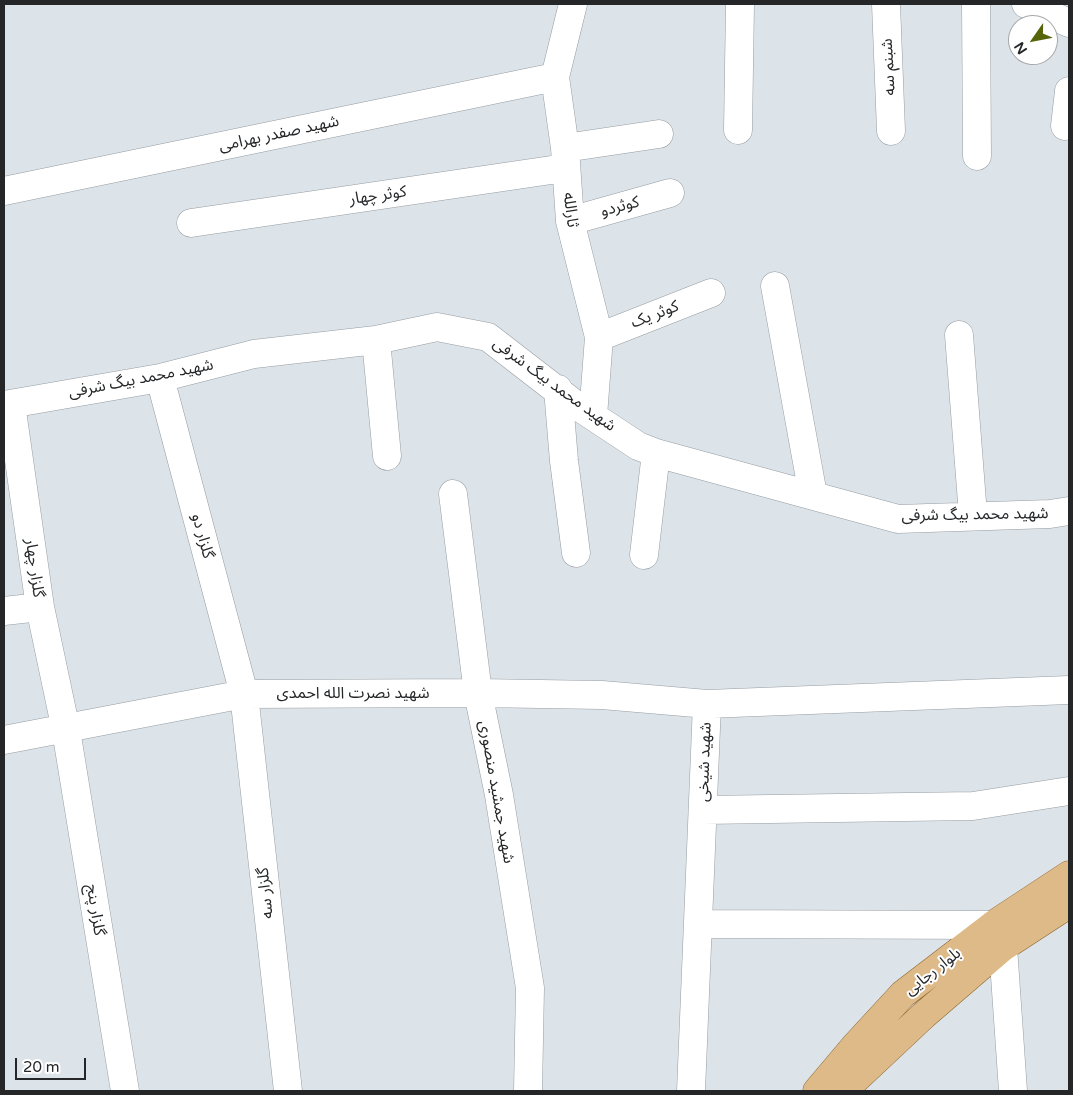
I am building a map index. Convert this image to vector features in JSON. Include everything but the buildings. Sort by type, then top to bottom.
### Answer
[{"type":"main road","name":"بلوار رجایی","points":[[843,1091],[924,1015],[998,936],[1069,875]]},
{"type":"main road","name":"بلوار رجایی","points":[[817,1091],[903,994],[998,936],[1069,904]]},
{"type":"street","name":"ثارالله","points":[[572,4],[555,77],[565,158],[570,221],[599,337],[593,416]]},
{"type":"street","points":[[738,130],[740,4]]},
{"type":"street","name":"شبنم سه","points":[[886,4],[892,131]]},
{"type":"street","points":[[976,4],[977,156]]},
{"type":"street","points":[[1026,4],[1069,24]]},
{"type":"street","name":"شهید صفدر بهرامی","points":[[4,191],[555,77]]},
{"type":"street","points":[[1065,126],[1069,91]]},
{"type":"street","name":"کوثر چهار","points":[[191,223],[565,158],[659,134]]},
{"type":"street","name":"کوثردو","points":[[570,221],[670,193]]},
{"type":"street","points":[[775,286],[813,495]]},
{"type":"street","name":"کوثر یک","points":[[599,337],[711,294]]},
{"type":"street","name":"شهید محمد بیگ شرفی","points":[[7,405],[160,378],[254,354],[376,340],[436,327],[488,337],[558,389],[576,405],[638,446],[656,453],[898,518],[1050,514],[1069,511]]},
{"type":"street","points":[[959,335],[973,516]]},
{"type":"street","points":[[376,340],[387,456]]},
{"type":"street","name":"گلزار دو","points":[[160,378],[244,694]]},
{"type":"street","points":[[558,389],[564,461],[576,553]]},
{"type":"street","name":"گلزار چهار","points":[[7,405],[40,607],[66,730]]},
{"type":"street","points":[[644,555],[656,453]]},
{"type":"street","name":"شهید جمشید منصوری","points":[[453,494],[478,693],[499,795],[530,988],[528,1091]]},
{"type":"street","points":[[4,611],[40,607]]},
{"type":"street","name":"شهید شیخی","points":[[691,1091],[707,704],[1069,690]]},
{"type":"street","name":"شهید نصرت الله احمدی","points":[[4,740],[66,730],[244,694],[478,693],[602,695],[707,704]]},
{"type":"street","name":"گلزار سه","points":[[244,694],[288,1091]]},
{"type":"street","name":"گلزار پنج","points":[[66,730],[125,1091]]},
{"type":"street","points":[[703,810],[973,806],[1069,791]]},
{"type":"street","points":[[698,924],[998,936],[1013,1091]]}]
